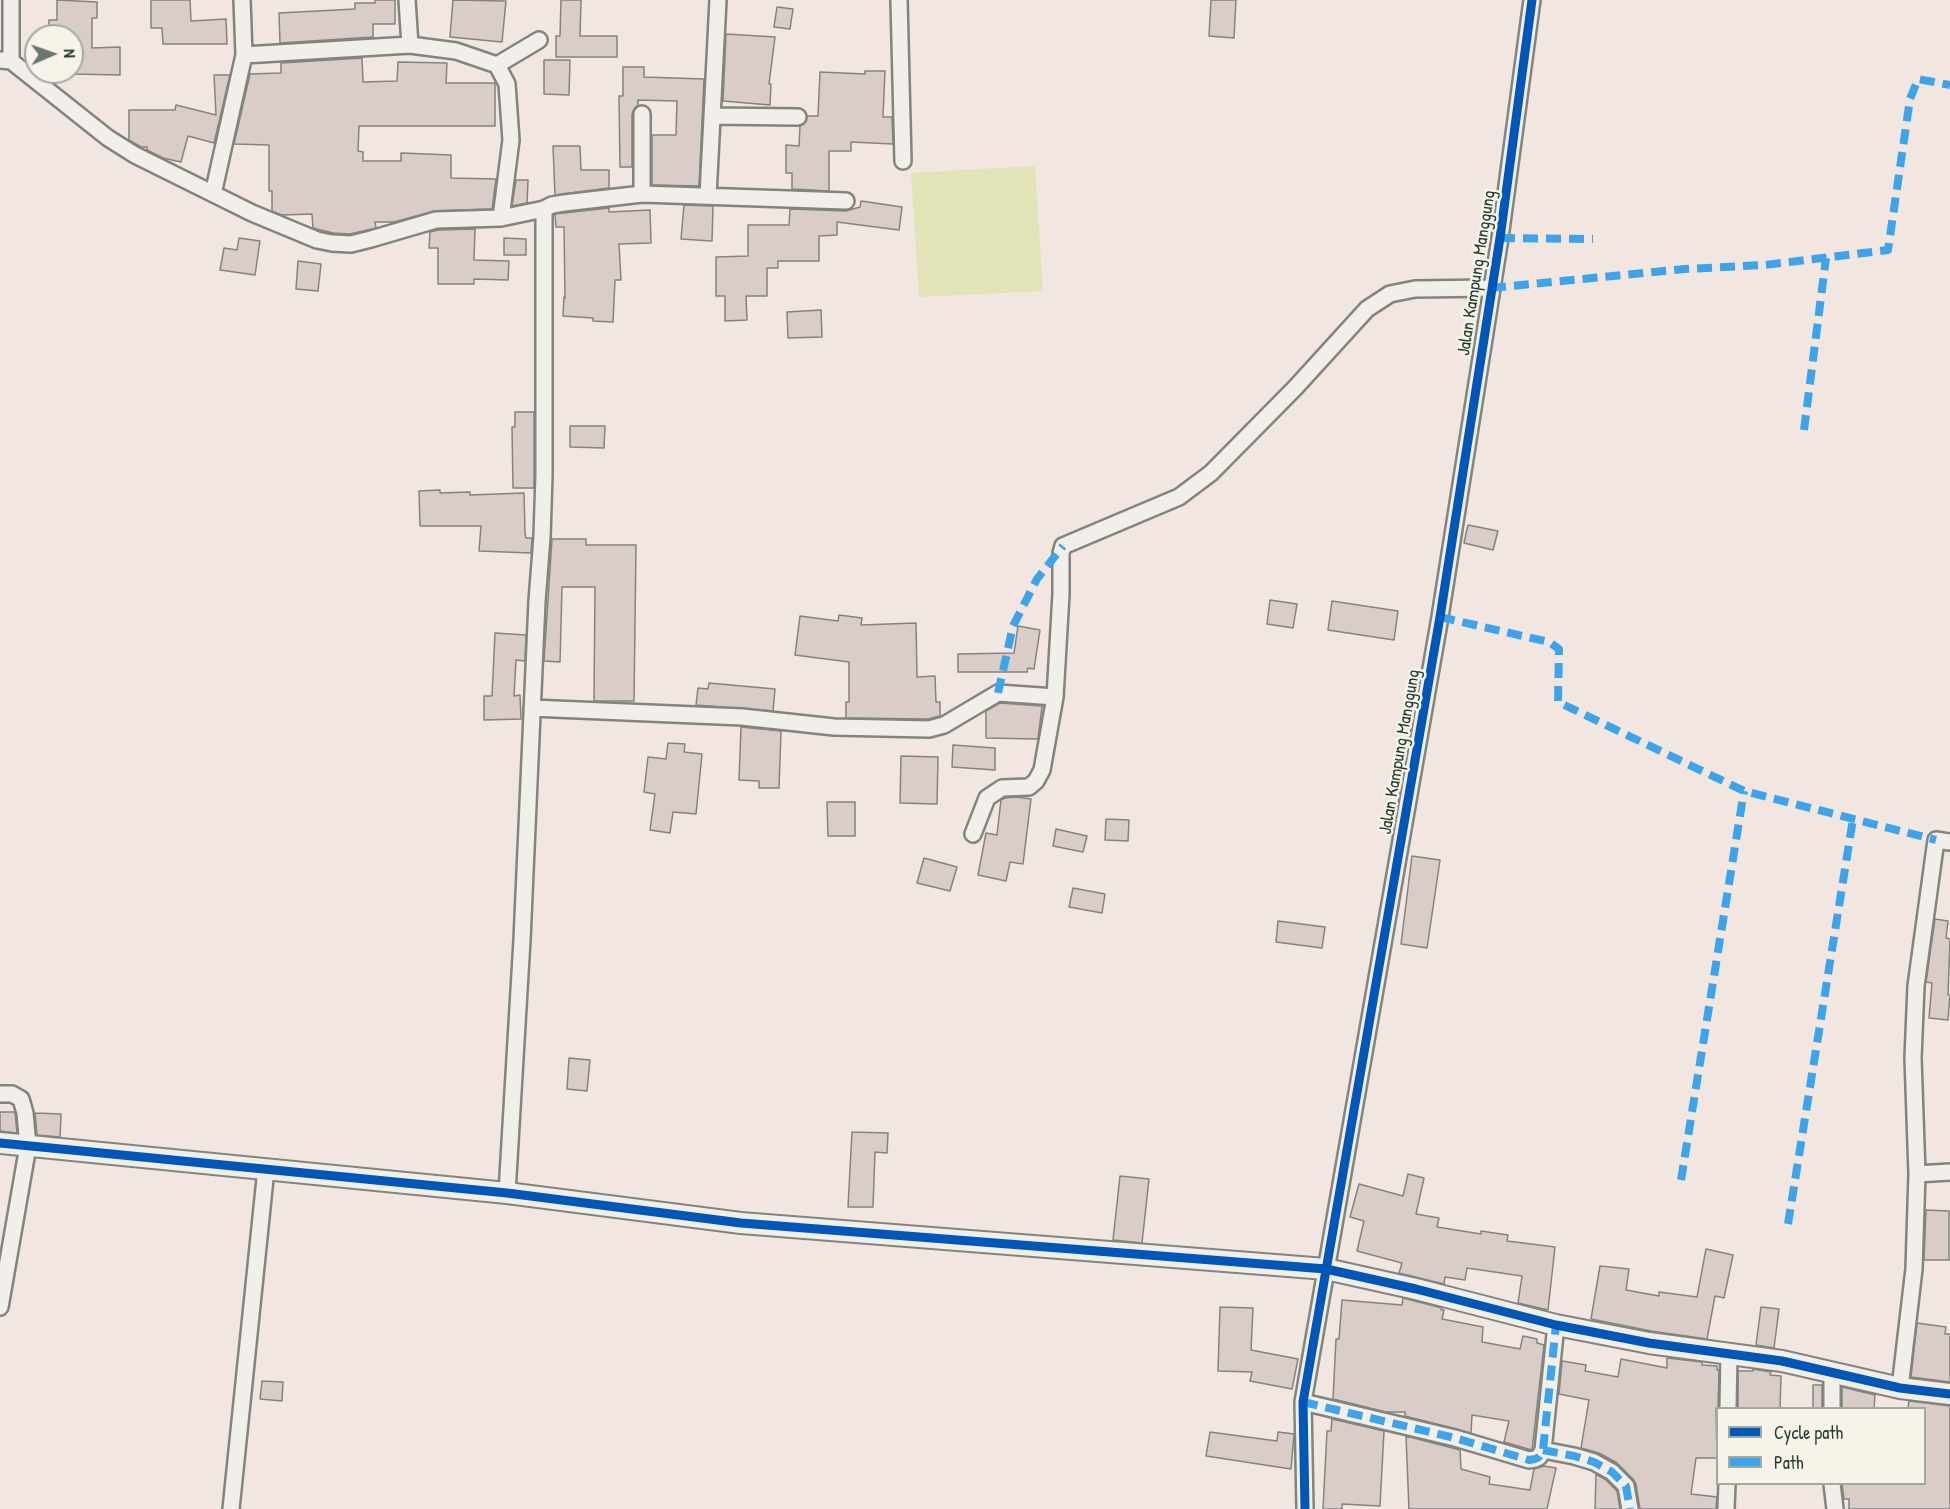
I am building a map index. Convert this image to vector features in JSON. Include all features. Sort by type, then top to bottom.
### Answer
[{"type":"street","points":[[11,0],[5,61],[108,138],[135,155],[252,213],[317,240],[351,244],[436,220],[501,218],[544,209],[552,205],[642,194],[846,201]]},
{"type":"street","points":[[213,194],[244,55],[242,0]]},
{"type":"street","points":[[407,0],[410,45]]},
{"type":"street","points":[[708,196],[718,0]]},
{"type":"street","points":[[899,0],[903,161]]},
{"type":"street","name":"Jalan Kampung Manggung","points":[[1305,1509],[1303,1401],[1438,629],[1500,238],[1532,0]]},
{"type":"street","points":[[497,65],[539,40]]},
{"type":"street","points":[[244,55],[410,45],[456,51],[497,65],[507,84],[511,140],[501,218]]},
{"type":"street","points":[[642,114],[642,194]]},
{"type":"street","points":[[712,116],[798,117]]},
{"type":"street","points":[[507,1193],[522,940],[544,475],[544,209]]},
{"type":"street","points":[[973,834],[987,798],[1002,788],[1029,787],[1036,781],[1042,770],[1055,697],[1063,546],[1179,497],[1211,473],[1295,388],[1367,309],[1390,294],[1415,289],[1491,288]]},
{"type":"street","points":[[532,708],[742,717],[834,727],[929,729],[944,725],[998,693],[1055,697]]},
{"type":"street","points":[[1900,1388],[1914,1269],[1917,1173],[1913,1058],[1916,986],[1936,840],[1950,842]]},
{"type":"street","points":[[0,1094],[12,1094],[21,1099],[25,1113],[28,1146],[0,1306]]},
{"type":"street","points":[[0,1143],[507,1193],[741,1223],[1326,1269],[1416,1289],[1556,1325],[1649,1343],[1782,1361],[1900,1388],[1950,1394]]},
{"type":"street","points":[[231,1509],[266,1169]]},
{"type":"street","points":[[1917,1173],[1950,1172]]},
{"type":"street","points":[[1303,1401],[1455,1438],[1529,1460],[1539,1457],[1543,1450],[1556,1325]]},
{"type":"street","points":[[1728,1407],[1729,1354]]},
{"type":"street","points":[[1832,1373],[1832,1407]]},
{"type":"street","points":[[1543,1450],[1594,1462],[1612,1472],[1626,1486],[1630,1509]]},
{"type":"street","points":[[1726,1509],[1727,1485]]},
{"type":"street","points":[[1832,1485],[1835,1509]]},
{"type":"green space","points":[[1035,166],[1043,291],[919,297],[911,173]]},
{"type":"building","points":[[57,0],[97,2],[97,18],[92,18],[92,48],[120,47],[120,75],[84,74],[84,24],[49,24],[49,20],[57,20]]},
{"type":"building","points":[[151,0],[190,0],[191,21],[226,19],[227,44],[163,44],[162,28],[151,28]]},
{"type":"building","points":[[375,0],[395,0],[395,24],[373,24],[373,37],[280,43],[279,13],[355,9],[355,3],[375,3]]},
{"type":"building","points":[[453,0],[506,1],[502,42],[450,37]]},
{"type":"building","points":[[561,0],[581,0],[580,36],[617,36],[617,57],[556,57],[556,36],[560,36]]},
{"type":"building","points":[[1211,0],[1236,0],[1234,38],[1209,36]]},
{"type":"building","points":[[777,7],[793,9],[790,29],[774,27]]},
{"type":"building","points":[[726,34],[775,37],[769,84],[771,84],[770,105],[723,101]]},
{"type":"building","points":[[362,58],[363,82],[397,81],[398,62],[447,63],[446,83],[495,83],[495,126],[359,126],[358,151],[363,152],[363,161],[401,161],[401,153],[451,155],[451,178],[496,179],[492,209],[434,211],[394,222],[375,222],[376,228],[350,234],[313,228],[312,214],[282,215],[272,211],[272,191],[269,191],[269,145],[234,144],[250,74],[281,73],[281,63]]},
{"type":"building","points":[[544,60],[570,60],[569,95],[544,94]]},
{"type":"building","points":[[623,67],[644,67],[644,77],[704,79],[699,186],[652,185],[652,135],[676,135],[677,101],[638,100],[638,105],[632,114],[632,167],[620,167],[619,96],[623,96]]},
{"type":"building","points":[[865,71],[885,71],[883,117],[892,117],[893,144],[851,142],[851,151],[829,151],[829,191],[792,189],[792,173],[786,173],[786,145],[799,146],[800,126],[806,122],[807,116],[818,116],[820,72],[865,74]]},
{"type":"building","points":[[214,75],[230,75],[214,143],[188,136],[181,162],[163,158],[147,150],[147,147],[141,147],[129,140],[129,110],[175,110],[176,105],[216,115]]},
{"type":"building","points":[[553,146],[580,146],[581,170],[609,170],[609,188],[555,195]]},
{"type":"building","points":[[516,180],[528,180],[527,203],[512,206]]},
{"type":"building","points":[[861,201],[902,207],[899,230],[837,222],[837,235],[819,236],[819,261],[778,261],[778,268],[767,268],[767,296],[746,296],[747,320],[725,321],[725,296],[716,296],[716,257],[748,256],[748,225],[789,225],[790,209],[846,211],[860,207]]},
{"type":"building","points":[[684,205],[713,206],[712,241],[681,239]]},
{"type":"building","points":[[609,208],[609,212],[650,210],[651,243],[619,244],[621,280],[615,280],[613,322],[563,316],[564,227],[556,227],[555,214]]},
{"type":"building","points":[[475,229],[474,260],[509,261],[508,280],[474,279],[474,284],[438,284],[438,248],[429,248],[430,232]]},
{"type":"building","points":[[239,238],[260,241],[255,275],[220,270],[224,248],[237,250]]},
{"type":"building","points":[[504,238],[526,239],[526,255],[504,255]]},
{"type":"building","points":[[298,261],[321,264],[318,291],[296,289]]},
{"type":"building","points":[[821,310],[822,337],[788,338],[787,312]]},
{"type":"building","points":[[515,412],[534,412],[534,488],[513,488],[512,427],[515,427]]},
{"type":"building","points":[[570,426],[605,426],[604,448],[570,447]]},
{"type":"building","points":[[440,490],[440,493],[470,492],[470,495],[524,493],[525,533],[526,538],[532,538],[531,553],[479,551],[481,526],[420,526],[419,491]]},
{"type":"building","points":[[1468,525],[1498,531],[1493,550],[1464,543]]},
{"type":"building","points":[[552,539],[586,539],[586,545],[636,545],[634,701],[594,701],[595,587],[562,587],[560,662],[544,661]]},
{"type":"building","points":[[1270,600],[1297,604],[1293,628],[1267,624]]},
{"type":"building","points":[[1332,601],[1398,611],[1394,640],[1328,630]]},
{"type":"building","points":[[839,615],[862,618],[861,625],[916,623],[917,677],[935,676],[936,702],[940,702],[940,716],[928,719],[846,718],[846,702],[849,702],[849,662],[795,655],[800,616],[838,621]]},
{"type":"building","points":[[1018,626],[1040,630],[1034,669],[1028,668],[1027,672],[958,672],[958,654],[1014,653]]},
{"type":"building","points":[[495,633],[526,635],[525,661],[516,660],[514,696],[520,695],[521,719],[484,720],[484,696],[492,696]]},
{"type":"building","points":[[709,683],[775,689],[773,711],[696,705],[698,688],[708,689]]},
{"type":"building","points":[[1000,703],[1042,706],[1038,739],[986,738],[986,711]]},
{"type":"building","points":[[741,727],[781,731],[779,788],[759,788],[759,781],[739,780]]},
{"type":"building","points":[[668,743],[685,744],[684,752],[702,754],[696,814],[673,812],[670,833],[650,830],[655,794],[644,792],[648,757],[666,759]]},
{"type":"building","points":[[953,745],[995,748],[995,770],[952,767]]},
{"type":"building","points":[[901,756],[938,757],[937,804],[900,803]]},
{"type":"building","points":[[1016,797],[1031,799],[1023,864],[1010,862],[1006,881],[978,875],[986,833],[997,835],[1001,800]]},
{"type":"building","points":[[827,802],[855,802],[855,836],[828,836]]},
{"type":"building","points":[[1106,819],[1129,820],[1128,841],[1105,840]]},
{"type":"building","points":[[1056,829],[1087,836],[1083,852],[1053,846]]},
{"type":"building","points":[[1412,856],[1440,860],[1427,948],[1401,944]]},
{"type":"building","points":[[924,858],[957,867],[950,891],[917,883]]},
{"type":"building","points":[[1073,888],[1105,894],[1102,913],[1069,907]]},
{"type":"building","points":[[1935,919],[1948,921],[1946,938],[1950,939],[1948,995],[1950,995],[1948,1020],[1929,1018],[1932,983],[1926,982]]},
{"type":"building","points":[[1278,921],[1325,927],[1322,948],[1276,942]]},
{"type":"building","points":[[569,1058],[590,1060],[587,1091],[567,1089]]},
{"type":"building","points":[[0,1112],[15,1112],[17,1133],[0,1131]]},
{"type":"building","points":[[35,1113],[61,1114],[60,1137],[37,1135]]},
{"type":"building","points":[[852,1132],[888,1133],[887,1153],[875,1152],[873,1207],[848,1207]]},
{"type":"building","points":[[1408,1174],[1424,1178],[1416,1214],[1439,1218],[1437,1227],[1481,1234],[1481,1231],[1508,1235],[1507,1241],[1555,1247],[1548,1310],[1518,1303],[1522,1276],[1467,1268],[1465,1280],[1445,1277],[1444,1284],[1399,1273],[1402,1263],[1357,1251],[1364,1221],[1350,1217],[1359,1184],[1403,1196]]},
{"type":"building","points":[[1120,1176],[1149,1179],[1142,1243],[1113,1240]]},
{"type":"building","points":[[1926,1210],[1949,1211],[1949,1260],[1924,1260]]},
{"type":"building","points":[[1706,1249],[1733,1255],[1724,1298],[1715,1296],[1707,1339],[1591,1319],[1600,1266],[1629,1269],[1626,1290],[1659,1296],[1659,1292],[1697,1297]]},
{"type":"building","points":[[1403,1298],[1442,1308],[1441,1310],[1444,1310],[1442,1319],[1483,1327],[1482,1342],[1520,1349],[1523,1336],[1537,1339],[1537,1343],[1544,1345],[1532,1450],[1504,1442],[1509,1421],[1472,1415],[1471,1433],[1405,1416],[1405,1412],[1386,1412],[1333,1399],[1336,1339],[1339,1339],[1342,1300],[1402,1305]]},
{"type":"building","points":[[1220,1307],[1253,1308],[1251,1350],[1298,1359],[1292,1389],[1250,1381],[1252,1372],[1218,1371]]},
{"type":"building","points":[[1761,1307],[1779,1309],[1774,1348],[1756,1345]]},
{"type":"building","points":[[1917,1323],[1946,1327],[1945,1334],[1950,1334],[1950,1382],[1911,1377]]},
{"type":"building","points":[[1667,1358],[1702,1362],[1702,1365],[1717,1366],[1719,1370],[1716,1458],[1696,1458],[1691,1494],[1717,1497],[1716,1509],[1640,1509],[1633,1479],[1617,1463],[1599,1453],[1581,1448],[1589,1400],[1559,1394],[1562,1361],[1586,1365],[1585,1371],[1618,1377],[1621,1359],[1667,1368]]},
{"type":"building","points":[[1753,1369],[1771,1372],[1770,1375],[1781,1376],[1780,1407],[1738,1407],[1738,1371],[1753,1371]]},
{"type":"building","points":[[262,1381],[283,1382],[282,1401],[260,1399]]},
{"type":"building","points":[[1813,1385],[1822,1385],[1822,1407],[1813,1407]]},
{"type":"building","points":[[1842,1387],[1875,1395],[1874,1407],[1842,1407]]},
{"type":"building","points":[[1909,1401],[1950,1406],[1950,1509],[1849,1509],[1849,1499],[1844,1499],[1842,1485],[1926,1485],[1926,1407],[1908,1407]]},
{"type":"building","points":[[1332,1419],[1384,1431],[1380,1506],[1342,1504],[1342,1509],[1323,1509],[1327,1431],[1331,1431]]},
{"type":"building","points":[[1210,1432],[1277,1441],[1278,1432],[1294,1434],[1291,1469],[1206,1456]]},
{"type":"building","points":[[1406,1436],[1460,1450],[1461,1469],[1490,1477],[1489,1484],[1530,1490],[1534,1469],[1544,1466],[1556,1468],[1547,1509],[1409,1509]]},
{"type":"building","points":[[1596,1474],[1617,1491],[1620,1509],[1595,1509]]},
{"type":"marked path","points":[[1491,288],[1685,269],[1765,265],[1888,250],[1910,99],[1918,79],[1950,85]]},
{"type":"marked path","points":[[1500,238],[1593,239]]},
{"type":"marked path","points":[[1804,430],[1826,258]]},
{"type":"marked path","points":[[998,693],[1013,626],[1037,579],[1063,546]]},
{"type":"marked path","points":[[1440,617],[1549,642],[1559,649],[1558,702],[1744,791],[1936,840]]},
{"type":"marked path","points":[[1681,1180],[1744,791]]},
{"type":"marked path","points":[[1788,1224],[1853,819]]},
{"type":"marked path","points":[[1303,1402],[1455,1438],[1529,1460],[1535,1459],[1543,1450],[1556,1325]]},
{"type":"marked path","points":[[1543,1450],[1594,1462],[1612,1472],[1626,1486],[1630,1509]]},
{"type":"cycle path","points":[[1305,1509],[1303,1402],[1440,617],[1500,238],[1532,0]]},
{"type":"cycle path","points":[[0,1143],[507,1193],[741,1223],[1326,1269],[1416,1289],[1556,1325],[1649,1343],[1782,1361],[1900,1388],[1950,1394]]}]
